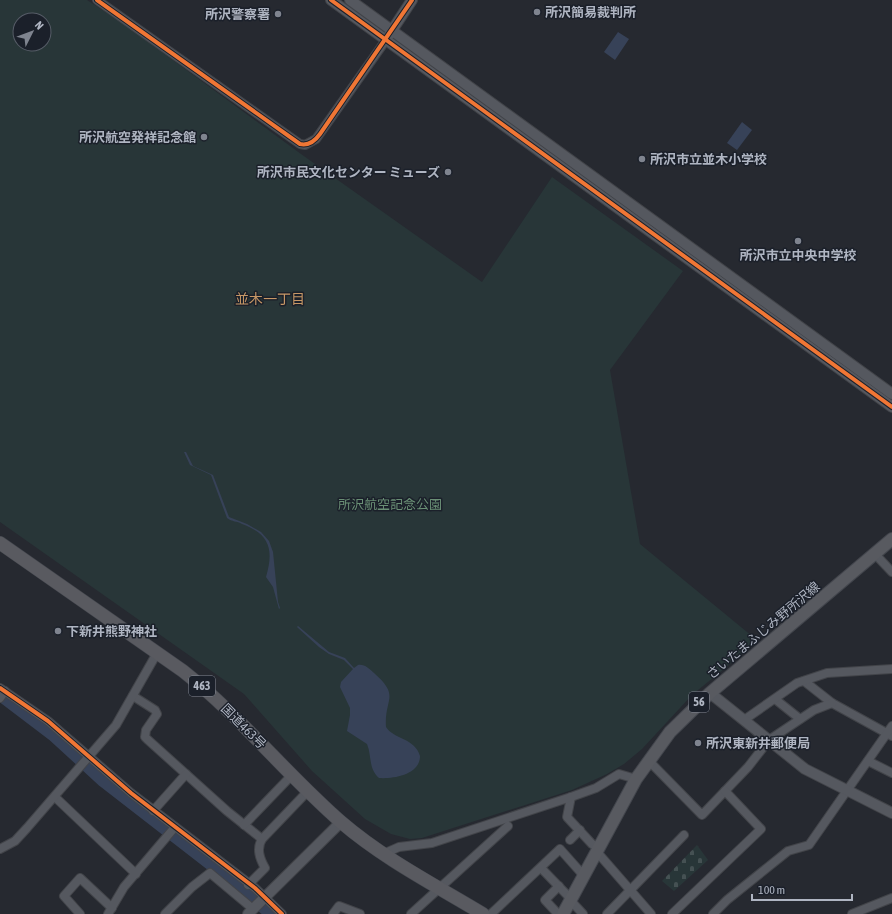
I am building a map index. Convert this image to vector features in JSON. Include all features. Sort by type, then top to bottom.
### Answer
[{"type":"highway","name":"国道463号","points":[[0,543],[209,691],[249,729],[308,791],[341,822],[383,854],[483,914]]},
{"type":"main road","name":"さいたまふじみ野所沢線","points":[[563,914],[636,779],[648,760],[681,720],[710,693],[892,539]]},
{"type":"street","points":[[331,0],[892,407]]},
{"type":"street","points":[[350,0],[892,394]]},
{"type":"street","points":[[100,1],[294,139],[305,145],[316,139],[386,40],[412,0]]},
{"type":"street","points":[[875,554],[892,572]]},
{"type":"street","points":[[0,849],[15,841],[55,797],[116,725],[157,653]]},
{"type":"street","points":[[744,720],[797,683],[832,673],[892,669]]},
{"type":"street","points":[[713,914],[727,900],[788,851],[809,844],[890,732],[832,703],[804,681]]},
{"type":"street","points":[[2,693],[48,721],[85,761],[153,811],[248,885],[256,905]]},
{"type":"street","points":[[710,693],[805,769],[892,813]]},
{"type":"street","points":[[133,696],[155,710],[157,714],[146,730],[145,737],[262,840]]},
{"type":"street","points":[[775,699],[800,719]]},
{"type":"street","points":[[648,760],[702,815],[725,792],[769,740],[814,710],[832,703]]},
{"type":"street","points":[[868,761],[892,773]]},
{"type":"street","points":[[153,811],[186,774]]},
{"type":"street","points":[[383,854],[399,848],[432,843],[571,797],[596,788],[619,774],[636,779]]},
{"type":"street","points":[[244,825],[292,775]]},
{"type":"street","points":[[248,885],[265,868],[259,854],[262,840],[308,791]]},
{"type":"street","points":[[672,914],[761,830],[725,792]]},
{"type":"street","points":[[55,797],[136,874]]},
{"type":"street","points":[[571,797],[567,816],[598,850],[651,914]]},
{"type":"street","points":[[256,905],[341,822]]},
{"type":"street","points":[[411,914],[508,826]]},
{"type":"street","points":[[80,914],[64,896],[80,878],[110,911],[121,891],[168,837],[174,828]]},
{"type":"street","points":[[570,840],[580,830]]},
{"type":"street","points":[[607,914],[684,835]]},
{"type":"street","points":[[491,914],[560,849],[584,876]]},
{"type":"street","points":[[541,868],[583,914]]},
{"type":"street","points":[[165,914],[192,887],[210,873],[256,905],[282,914]]},
{"type":"street","points":[[558,914],[544,900],[559,886]]},
{"type":"street","points":[[852,914],[892,898]]},
{"type":"street","points":[[333,914],[339,906],[360,914]]},
{"type":"green space","name":"所沢航空記念公園","points":[[0,0],[87,0],[121,22],[301,154],[482,282],[552,177],[683,271],[610,370],[640,544],[758,641],[692,695],[642,749],[624,764],[607,774],[572,790],[422,838],[410,839],[391,834],[365,819],[312,771],[244,694],[0,522]]},
{"type":"green space","points":[[697,845],[708,860],[674,891],[662,881]]},
{"type":"water","points":[[618,32],[629,39],[615,60],[604,52]]},
{"type":"water","points":[[742,122],[752,130],[737,150],[727,143]]},
{"type":"water","points":[[184,452],[186,452],[193,466],[213,475],[229,517],[247,524],[261,532],[269,541],[273,552],[279,609],[273,587],[266,577],[270,559],[268,544],[259,533],[227,518],[211,475],[190,465]]},
{"type":"water","points":[[298,626],[329,652],[345,658],[354,668],[360,665],[369,668],[387,687],[389,698],[386,727],[389,731],[409,742],[417,750],[420,756],[416,768],[411,772],[391,778],[379,778],[373,770],[367,744],[347,731],[350,708],[340,687],[341,682],[353,669],[344,660],[329,654],[319,647],[297,627]]},
{"type":"waterway","points":[[0,695],[54,736],[103,781],[228,878],[271,914]]},
{"type":"cycle path","points":[[97,0],[300,144],[312,142],[320,134],[412,0]]},
{"type":"cycle path","points":[[331,0],[892,407]]},
{"type":"cycle path","points":[[0,688],[48,721],[131,793],[255,888],[282,914]]},
{"type":"place","name":"所沢簡易裁判所","points":[[537,12]]},
{"type":"place","name":"所沢警察署","points":[[278,14]]},
{"type":"place","name":"所沢航空発祥記念館","points":[[204,137]]},
{"type":"place","name":"所沢市立並木小学校","points":[[642,159]]},
{"type":"place","name":"所沢市民文化センター ミューズ","points":[[448,172]]},
{"type":"place","name":"所沢市立中央中学校","points":[[798,241]]},
{"type":"place","name":"下新井熊野神社","points":[[58,631]]},
{"type":"place","name":"所沢東新井郵便局","points":[[698,743]]},
{"type":"district","name":"並木一丁目","points":[[270,299]]}]
